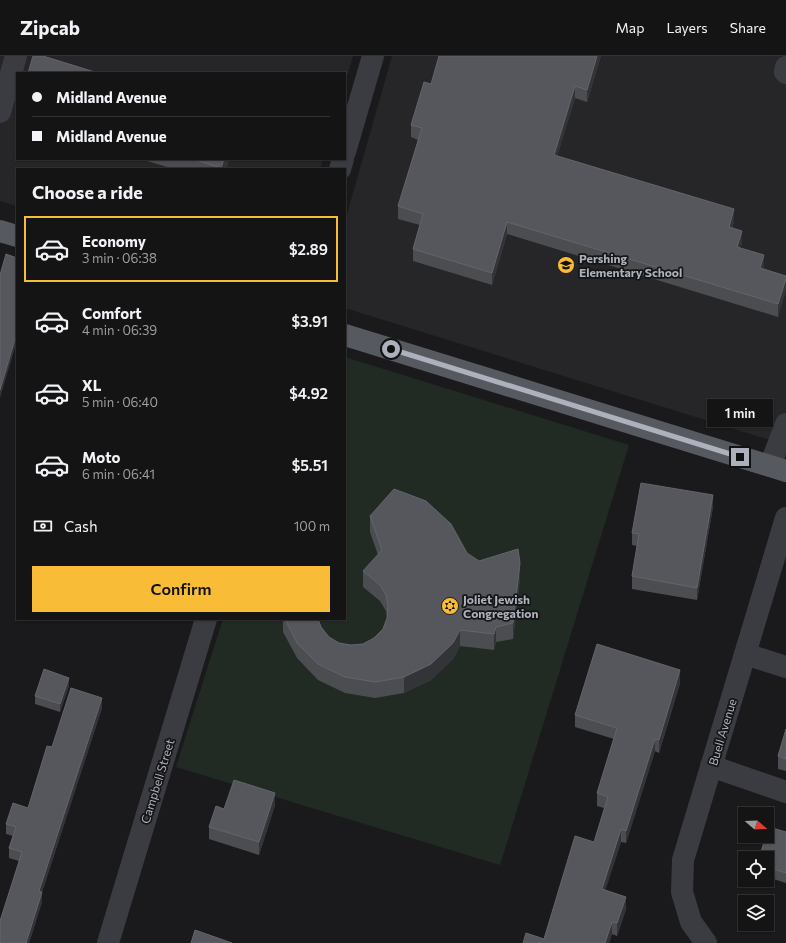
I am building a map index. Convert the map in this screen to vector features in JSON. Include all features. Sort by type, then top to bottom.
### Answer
[{"type":"main road","points":[[0,231],[16,236]]},
{"type":"main road","points":[[346,335],[778,468]]},
{"type":"street","points":[[0,112],[16,56]]},
{"type":"street","points":[[346,149],[373,56]]},
{"type":"street","points":[[786,67],[786,73]]},
{"type":"street","points":[[778,468],[786,424]]},
{"type":"street","name":"Buell Avenue","points":[[706,943],[691,922],[686,907],[682,892],[682,860],[786,518]]},
{"type":"street","name":"Campbell Street","points":[[108,943],[206,620]]},
{"type":"street","points":[[745,654],[786,667]]},
{"type":"street","points":[[711,766],[786,792]]},
{"type":"shaded area","points":[[0,56],[353,56],[346,80],[346,72],[16,72],[16,160],[323,160],[320,168],[16,168],[16,206],[0,201]]},
{"type":"shaded area","name":"Pershing Elementary School","points":[[392,56],[786,56],[786,445],[346,308],[346,217]]},
{"type":"shaded area","points":[[346,357],[629,445],[500,865],[176,767],[223,620],[346,620]]},
{"type":"building","points":[[33,56],[43,56],[95,72],[28,72]]},
{"type":"building","points":[[439,56],[597,56],[587,90],[575,86],[554,155],[734,209],[729,227],[742,231],[737,247],[764,255],[760,268],[786,276],[778,304],[507,222],[492,273],[413,249],[423,214],[398,206],[422,128],[411,125],[424,82],[431,84]]},
{"type":"building","points":[[196,160],[224,160],[221,168]]},
{"type":"building","points":[[6,254],[16,258],[16,335],[0,390],[0,275]]},
{"type":"building","points":[[641,483],[713,495],[697,588],[632,576],[639,534],[632,533]]},
{"type":"building","name":"Joliet Jewish Congregation","points":[[394,489],[426,501],[451,524],[467,553],[479,561],[518,549],[520,563],[513,623],[496,627],[494,634],[460,630],[453,643],[431,664],[404,677],[375,682],[345,677],[318,664],[297,643],[286,620],[318,620],[321,627],[329,637],[339,643],[351,645],[363,644],[374,638],[383,629],[387,618],[388,606],[386,595],[380,585],[363,571],[382,550],[370,516]]},
{"type":"building","points":[[597,644],[680,670],[659,740],[655,739],[626,831],[621,829],[602,889],[626,897],[617,923],[612,922],[605,943],[523,943],[526,933],[544,939],[575,836],[594,842],[608,797],[597,793],[617,728],[575,715]]},
{"type":"building","points":[[44,669],[69,678],[60,704],[35,696]]},
{"type":"building","points":[[71,688],[102,698],[39,891],[42,892],[26,943],[0,943],[0,921],[22,852],[9,848],[16,827],[6,824],[13,803],[28,808],[47,746],[52,747]]},
{"type":"building","points":[[786,729],[786,759],[778,756]]},
{"type":"building","points":[[234,780],[275,793],[259,842],[209,827],[216,806],[224,809]]},
{"type":"building","points":[[774,828],[786,832],[786,873],[774,869],[774,851],[761,851],[764,843],[774,843]]},
{"type":"building","points":[[195,930],[232,943],[191,943]]},
{"type":"place","name":"Pershing Elementary School","points":[[566,265]]},
{"type":"place","name":"Joliet Jewish Congregation","points":[[450,606]]},
{"type":"route","points":[[391,349],[740,457]]}]
